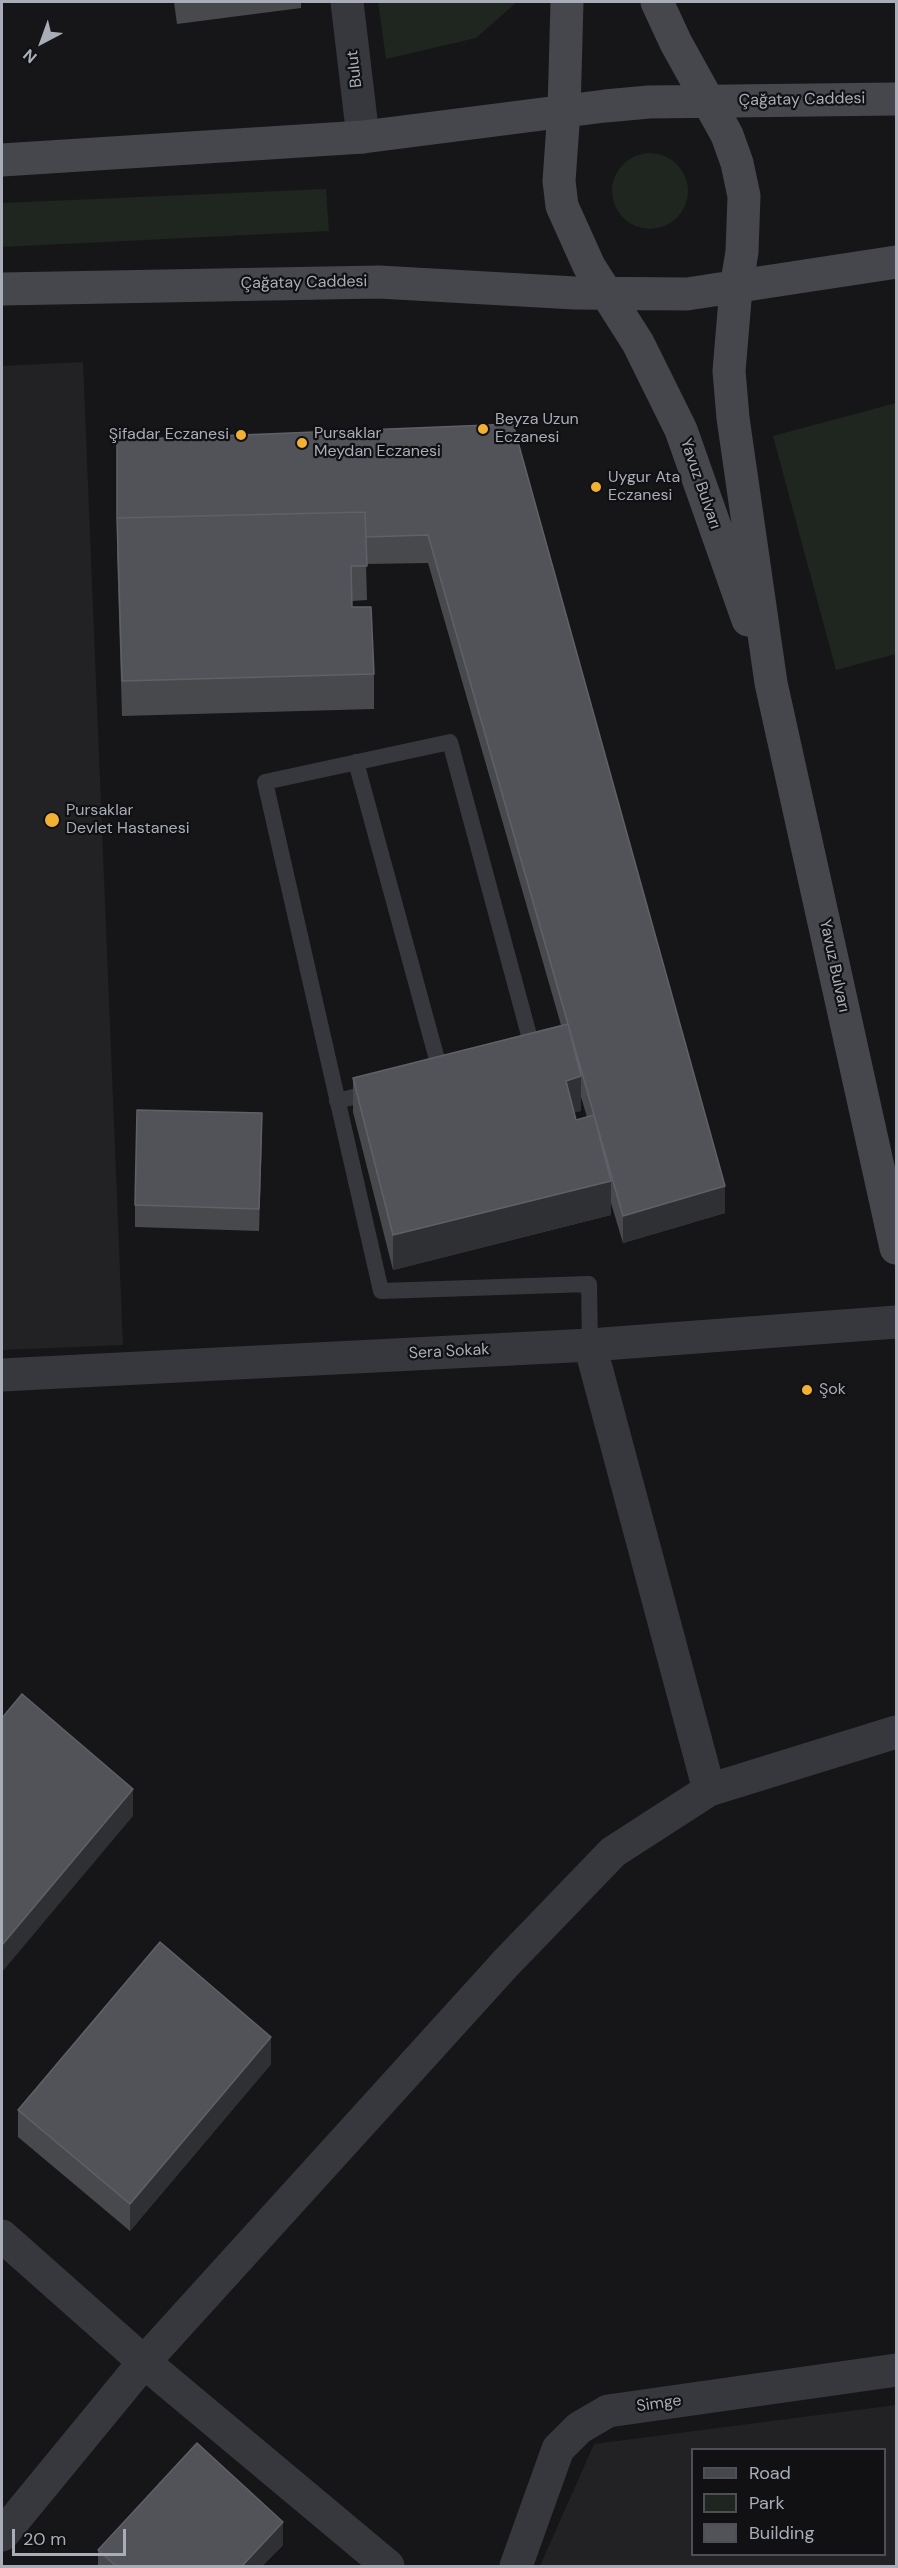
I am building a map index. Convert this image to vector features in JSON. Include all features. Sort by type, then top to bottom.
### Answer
[{"type":"main road","points":[[567,2],[564,111],[559,181],[562,206],[589,266],[607,294]]},
{"type":"main road","points":[[657,2],[676,43],[708,101]]},
{"type":"main road","name":"Çağatay Caddesi","points":[[2,160],[363,137],[638,103],[897,99]]},
{"type":"main road","name":"Çağatay Caddesi","points":[[708,101],[728,135],[744,196],[742,252],[736,288]]},
{"type":"main road","name":"Çağatay Caddesi","points":[[2,289],[379,282],[607,294],[687,294],[897,262]]},
{"type":"main road","name":"Yavuz Bulvarı","points":[[736,288],[729,371],[733,418],[771,683],[897,1248]]},
{"type":"main road","name":"Yavuz Bulvarı","points":[[607,294],[654,372],[681,430],[771,683]]},
{"type":"street","name":"Bulut","points":[[347,2],[363,137]]},
{"type":"street","name":"Sera Sokak","points":[[2,1375],[590,1346],[897,1322]]},
{"type":"street","points":[[590,1346],[709,1790]]},
{"type":"street","points":[[2,2535],[144,2362],[506,1963],[613,1852],[709,1790],[897,1732]]},
{"type":"street","points":[[2,2236],[144,2362],[388,2566]]},
{"type":"street","name":"Simge","points":[[516,2566],[558,2449],[579,2428],[608,2411],[897,2370]]},
{"type":"lane","points":[[510,1056],[533,1050],[450,742],[265,782],[381,1291],[589,1284],[590,1346]]},
{"type":"lane","points":[[356,762],[441,1074]]},
{"type":"lane","points":[[338,1101],[395,1086]]},
{"type":"shaded area","name":"Pursaklar Devlet Hastanesi","points":[[83,362],[123,1345],[2,1350],[2,366]]},
{"type":"shaded area","points":[[896,2405],[896,2566],[540,2566],[594,2444]]},
{"type":"green space","points":[[378,2],[517,2],[476,38],[386,59]]},
{"type":"green space","points":[[650,153],[664,156],[677,164],[685,177],[688,191],[685,205],[677,218],[664,226],[650,229],[636,226],[623,218],[615,205],[612,191],[615,177],[623,164],[636,156]]},
{"type":"green space","points":[[326,189],[329,231],[2,247],[2,203]]},
{"type":"green space","points":[[896,403],[896,654],[836,670],[773,436]]},
{"type":"building","points":[[513,424],[725,1186],[623,1216],[428,535],[366,537],[365,512],[117,518],[117,440]]},
{"type":"building","points":[[365,512],[367,566],[351,566],[352,607],[371,607],[374,674],[122,681],[117,518]]},
{"type":"building","points":[[568,1024],[581,1076],[566,1081],[576,1120],[594,1115],[611,1181],[393,1235],[353,1078]]},
{"type":"building","points":[[137,1110],[262,1113],[259,1209],[135,1205]]},
{"type":"building","points":[[22,1694],[133,1789],[2,1945],[2,1718]]},
{"type":"building","points":[[160,1942],[271,2037],[130,2204],[18,2110]]},
{"type":"building","points":[[197,2443],[283,2522],[242,2566],[116,2566],[98,2550]]},
{"type":"place","name":"Beyza Uzun Eczanesi","points":[[483,429]]},
{"type":"place","name":"Şifadar Eczanesi","points":[[241,435]]},
{"type":"place","name":"Pursaklar Meydan Eczanesi","points":[[302,443]]},
{"type":"place","name":"Uygur Ata Eczanesi","points":[[596,487]]},
{"type":"place","name":"Pursaklar Devlet Hastanesi","points":[[52,820]]},
{"type":"place","name":"Şok","points":[[807,1390]]}]
